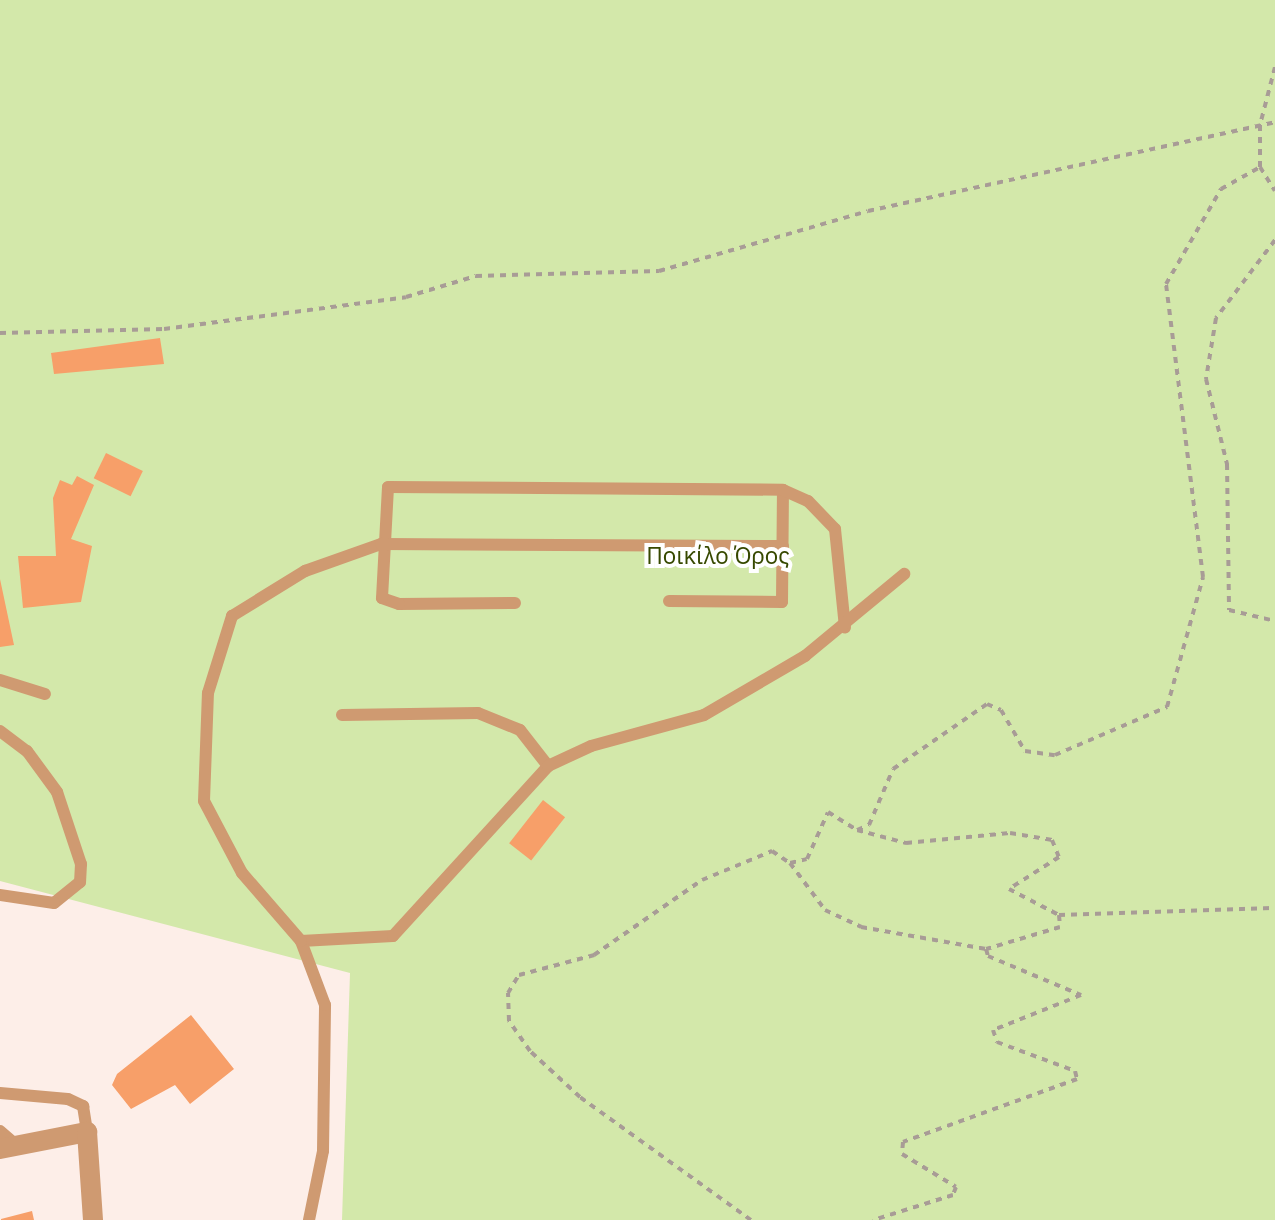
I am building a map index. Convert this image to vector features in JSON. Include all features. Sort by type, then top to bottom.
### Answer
[{"type":"street","points":[[8,1148],[87,1132],[93,1220]]},
{"type":"lane","points":[[515,603],[387,601],[381,544],[388,487],[783,490],[808,501],[835,529],[845,627]]},
{"type":"lane","points":[[669,601],[782,602],[783,490]]},
{"type":"lane","points":[[309,1220],[323,1151],[325,1005],[301,941],[242,873],[204,801],[208,693],[220,640],[249,599],[381,544],[783,546]]},
{"type":"lane","points":[[301,941],[393,936],[548,766],[591,746],[704,715],[845,627],[904,574]]},
{"type":"lane","points":[[0,680],[45,694]]},
{"type":"lane","points":[[342,715],[478,713],[520,730],[548,766]]},
{"type":"lane","points":[[0,731],[27,751],[57,792],[81,864],[80,882],[54,903],[0,895]]},
{"type":"lane","points":[[0,1093],[68,1099],[83,1106],[87,1132]]},
{"type":"lane","points":[[0,1131],[8,1148]]},
{"type":"path","points":[[1275,67],[1260,125],[1260,167],[1275,191]]},
{"type":"path","points":[[0,333],[164,329],[406,297],[476,276],[659,271],[868,211],[1275,122]]},
{"type":"path","points":[[857,830],[869,825],[893,769],[987,704],[1001,710],[1025,751],[1055,755],[1167,707],[1203,577],[1166,284],[1221,189],[1260,167]]},
{"type":"path","points":[[1275,240],[1216,318],[1206,379],[1227,464],[1229,610],[1275,621]]},
{"type":"path","points":[[790,863],[807,859],[828,812],[857,830],[906,843],[1038,833],[1052,840],[1059,857],[1009,889],[1059,915],[1275,908]]},
{"type":"path","points":[[751,1220],[540,1060],[509,1021],[508,993],[519,975],[594,955],[702,880],[772,851],[790,863],[825,910],[861,927],[986,949],[1060,927],[1059,915]]},
{"type":"path","points":[[873,1220],[953,1195],[956,1187],[902,1154],[903,1142],[1077,1079],[1075,1071],[997,1042],[993,1030],[1081,995],[1079,989],[988,956],[986,949]]},
{"type":"green space","name":"Ποικίλο Όρος","points":[[0,0],[1275,0],[1275,1220],[342,1220],[350,973],[0,881]]},
{"type":"building","points":[[160,338],[164,364],[54,374],[51,353]]},
{"type":"building","points":[[106,453],[143,471],[131,496],[94,478]]},
{"type":"building","points":[[77,476],[94,485],[71,539],[92,546],[81,602],[23,608],[18,556],[56,556],[53,498],[60,480],[72,485]]},
{"type":"building","points":[[0,579],[14,645],[0,647]]},
{"type":"building","points":[[543,800],[565,817],[531,861],[509,843]]},
{"type":"building","points":[[191,1015],[234,1069],[190,1104],[175,1085],[131,1109],[112,1085],[117,1074]]},
{"type":"building","points":[[32,1211],[34,1220],[1,1220],[1,1219]]}]
